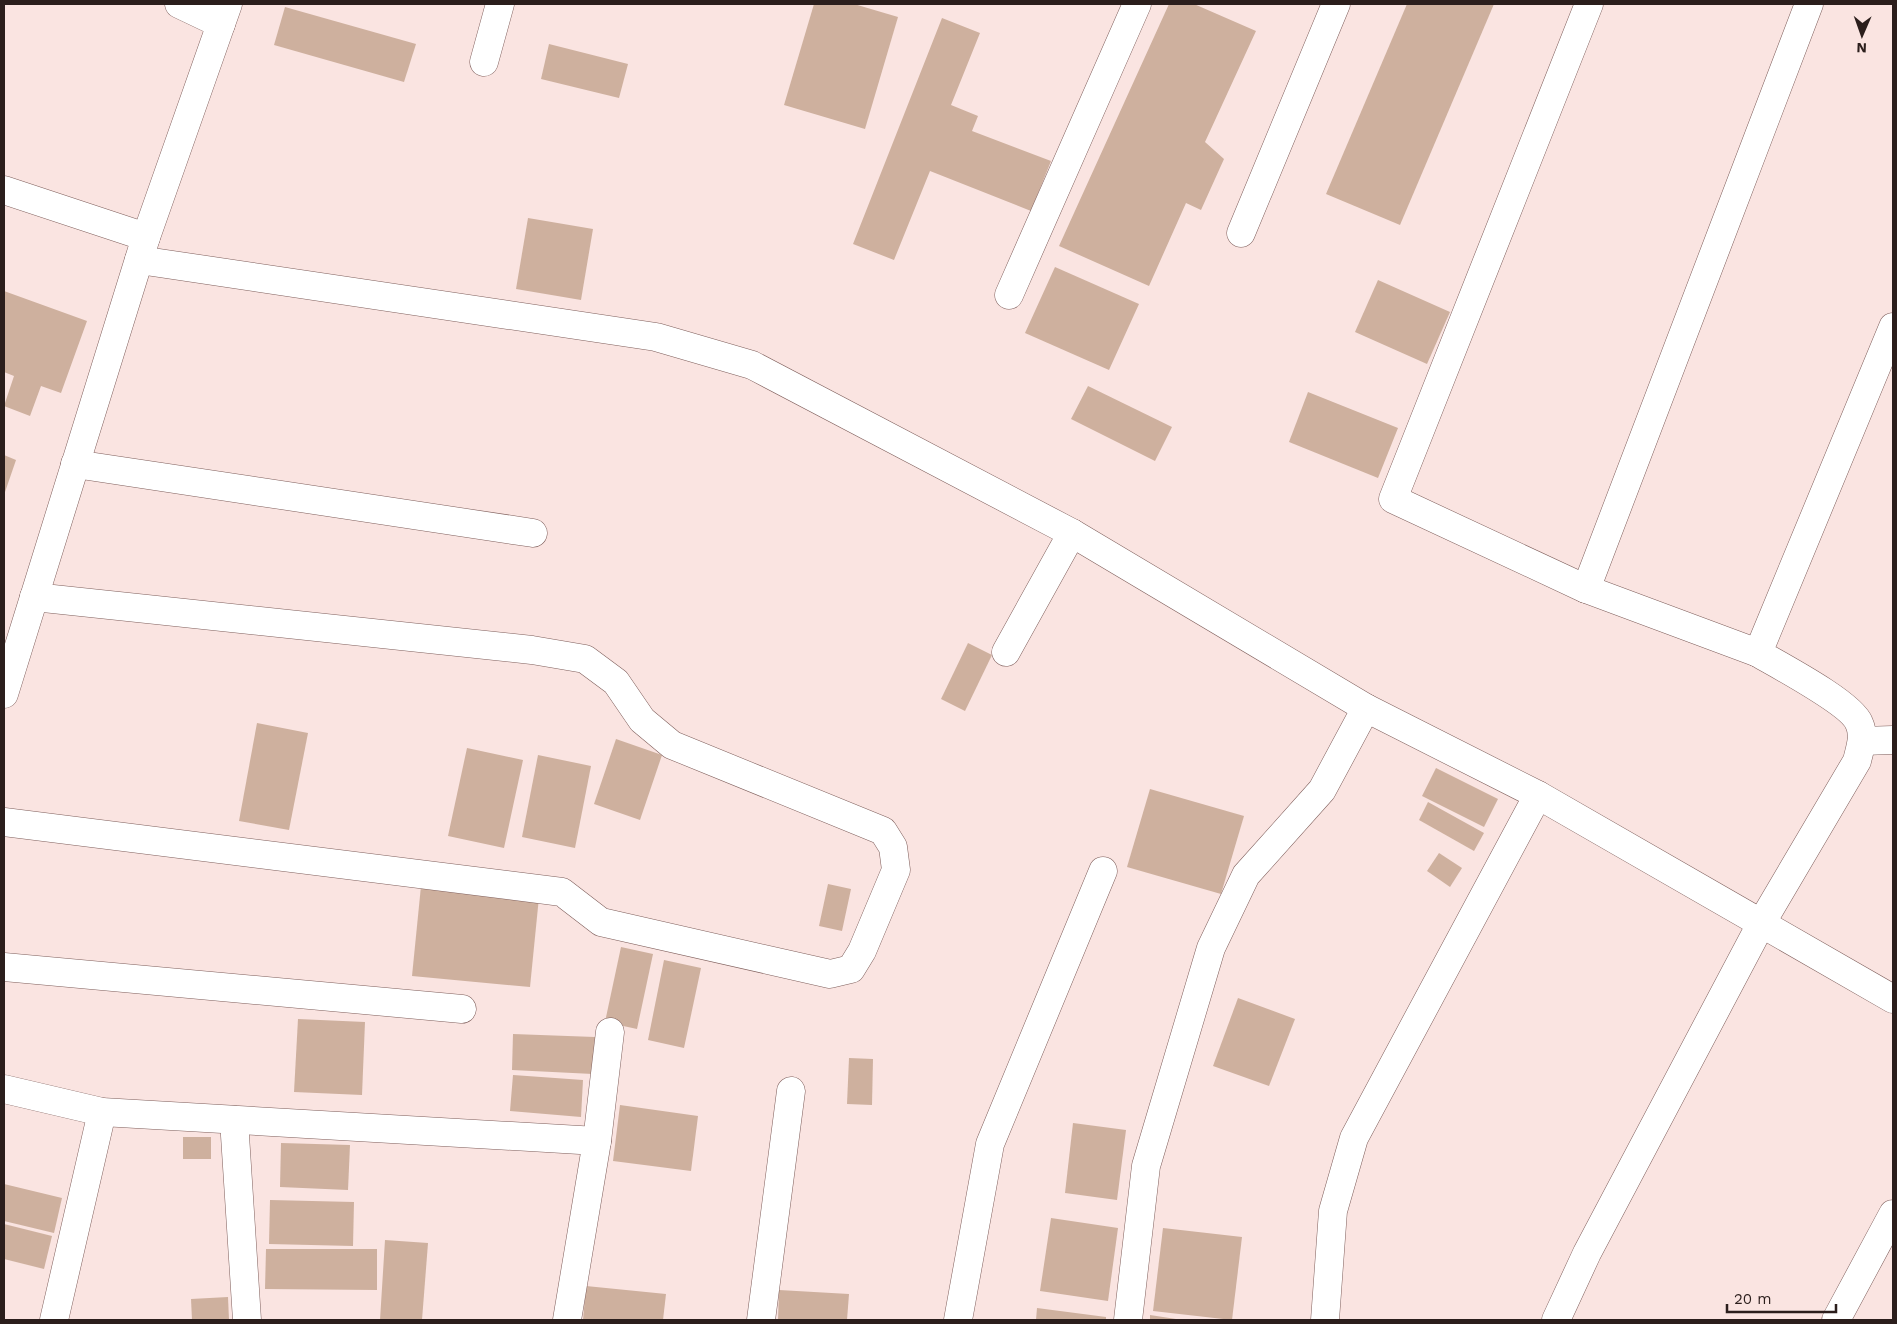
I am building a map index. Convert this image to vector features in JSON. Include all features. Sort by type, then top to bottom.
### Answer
[{"type":"street","points":[[4,694],[143,249],[224,14],[179,4]]},
{"type":"street","points":[[484,62],[500,4]]},
{"type":"street","points":[[1241,233],[1336,4]]},
{"type":"street","points":[[1556,1320],[1587,1253],[1762,922],[1857,761],[1862,741],[1859,723],[1844,705],[1758,653],[1586,589],[1393,499],[1589,4]]},
{"type":"street","points":[[1586,589],[1809,4]]},
{"type":"street","points":[[1009,295],[1132,5]]},
{"type":"street","points":[[4,190],[143,249],[656,337],[752,365],[1072,533],[1366,708],[1538,795],[1893,999]]},
{"type":"street","points":[[1758,653],[1893,327]]},
{"type":"street","points":[[75,464],[533,533]]},
{"type":"street","points":[[1006,652],[1072,533]]},
{"type":"street","points":[[4,822],[562,892],[601,922],[830,974],[851,970],[862,951],[896,870],[894,847],[883,831],[672,745],[642,720],[616,682],[585,659],[522,649],[34,597]]},
{"type":"street","points":[[1128,1320],[1146,1166],[1211,948],[1246,875],[1322,790],[1366,708]]},
{"type":"street","points":[[1862,741],[1893,740]]},
{"type":"street","points":[[1326,1320],[1333,1211],[1354,1138],[1538,795]]},
{"type":"street","points":[[958,1320],[990,1144],[1103,871]]},
{"type":"street","points":[[4,967],[462,1009]]},
{"type":"street","points":[[567,1320],[597,1141],[610,1032]]},
{"type":"street","points":[[4,1089],[102,1112],[597,1141]]},
{"type":"street","points":[[761,1320],[791,1091]]},
{"type":"street","points":[[54,1320],[102,1112]]},
{"type":"street","points":[[234,1120],[247,1320]]},
{"type":"street","points":[[1836,1320],[1893,1214]]},
{"type":"building","points":[[814,4],[854,4],[898,17],[865,129],[784,105]]},
{"type":"building","points":[[1169,4],[1194,4],[1256,31],[1205,142],[1224,159],[1201,210],[1186,203],[1149,286],[1059,246]]},
{"type":"building","points":[[1407,4],[1494,4],[1400,225],[1326,194]]},
{"type":"building","points":[[285,7],[416,44],[404,82],[274,45]]},
{"type":"building","points":[[942,18],[980,33],[951,105],[978,116],[972,131],[1051,161],[1031,211],[930,171],[894,260],[853,244]]},
{"type":"building","points":[[549,44],[628,64],[619,98],[541,79]]},
{"type":"building","points":[[528,218],[593,229],[581,300],[516,289]]},
{"type":"building","points":[[1055,267],[1139,304],[1109,370],[1025,333]]},
{"type":"building","points":[[1378,280],[1450,312],[1427,364],[1355,332]]},
{"type":"building","points":[[4,291],[87,321],[61,393],[41,386],[30,416],[4,406],[14,376],[4,372]]},
{"type":"building","points":[[1088,386],[1172,427],[1155,461],[1071,419]]},
{"type":"building","points":[[1308,392],[1398,428],[1378,478],[1289,442]]},
{"type":"building","points":[[4,455],[16,460],[4,495]]},
{"type":"building","points":[[968,643],[992,655],[965,711],[941,699]]},
{"type":"building","points":[[257,723],[308,733],[289,830],[239,821]]},
{"type":"building","points":[[616,739],[662,755],[640,820],[594,804]]},
{"type":"building","points":[[467,748],[523,760],[504,848],[448,836]]},
{"type":"building","points":[[538,755],[591,766],[575,848],[522,837]]},
{"type":"building","points":[[1436,768],[1498,799],[1484,827],[1422,796]]},
{"type":"building","points":[[1150,789],[1244,816],[1221,894],[1127,867]]},
{"type":"building","points":[[1428,802],[1484,833],[1474,851],[1419,820]]},
{"type":"building","points":[[1439,853],[1462,868],[1450,887],[1427,871]]},
{"type":"building","points":[[828,884],[851,889],[842,931],[819,926]]},
{"type":"building","points":[[421,886],[539,897],[530,987],[412,976]]},
{"type":"building","points":[[621,947],[653,954],[637,1029],[605,1022]]},
{"type":"building","points":[[664,960],[701,968],[684,1048],[648,1040]]},
{"type":"building","points":[[1238,998],[1295,1019],[1269,1086],[1213,1066]]},
{"type":"building","points":[[298,1019],[365,1022],[362,1095],[294,1092]]},
{"type":"building","points":[[513,1034],[595,1037],[593,1074],[512,1070]]},
{"type":"building","points":[[849,1058],[873,1059],[872,1105],[847,1104]]},
{"type":"building","points":[[513,1075],[583,1080],[581,1117],[510,1111]]},
{"type":"building","points":[[620,1105],[698,1116],[691,1171],[613,1161]]},
{"type":"building","points":[[1073,1123],[1126,1130],[1117,1200],[1065,1193]]},
{"type":"building","points":[[183,1137],[211,1137],[211,1159],[183,1159]]},
{"type":"building","points":[[281,1143],[350,1145],[348,1190],[280,1187]]},
{"type":"building","points":[[4,1184],[62,1198],[54,1233],[4,1221]]},
{"type":"building","points":[[270,1200],[354,1202],[353,1246],[269,1244]]},
{"type":"building","points":[[1051,1218],[1118,1228],[1108,1301],[1040,1291]]},
{"type":"building","points":[[4,1224],[52,1236],[44,1269],[4,1259]]},
{"type":"building","points":[[1163,1228],[1242,1237],[1232,1320],[1153,1311]]},
{"type":"building","points":[[385,1240],[428,1243],[422,1320],[380,1320]]},
{"type":"building","points":[[266,1249],[377,1249],[377,1290],[265,1289]]},
{"type":"building","points":[[586,1286],[666,1294],[663,1320],[583,1320]]},
{"type":"building","points":[[779,1290],[849,1294],[847,1320],[778,1320]]},
{"type":"building","points":[[228,1297],[229,1320],[192,1320],[191,1299]]},
{"type":"building","points":[[1037,1308],[1106,1317],[1106,1320],[1036,1320]]},
{"type":"building","points":[[1150,1315],[1176,1319],[1176,1320],[1150,1320]]}]
